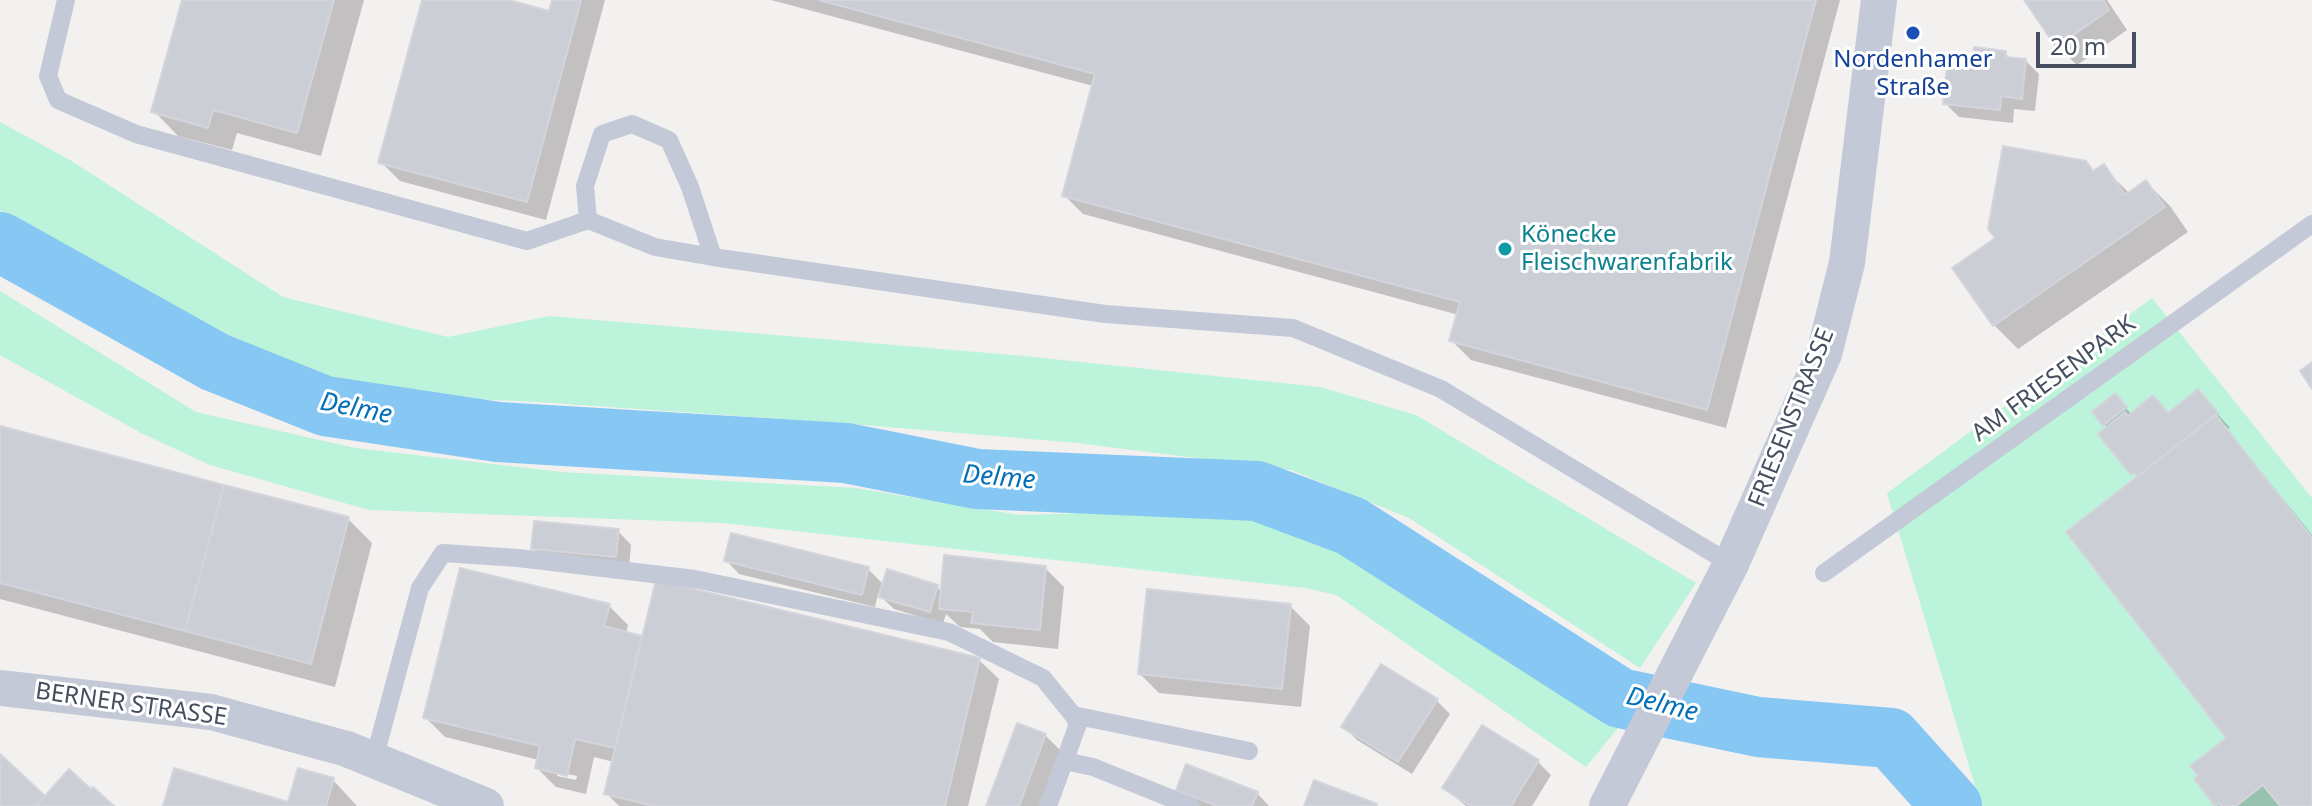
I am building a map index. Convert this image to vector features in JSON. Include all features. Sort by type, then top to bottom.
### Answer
[{"type":"street","name":"FRIESENSTRASSE","points":[[1607,806],[1731,564],[1824,354],[1847,263],[1879,0]]},
{"type":"street","name":"BERNER STRASSE","points":[[0,688],[211,712],[347,749],[486,806]]},
{"type":"lane","points":[[66,0],[48,76],[58,100],[136,134],[527,241],[588,220],[655,247],[713,257],[1105,314],[1293,328],[1441,389],[1731,564]]},
{"type":"lane","points":[[588,220],[585,186],[602,134],[632,124],[669,140],[690,187],[713,257]]},
{"type":"lane","name":"AM FRIESENPARK","points":[[1824,573],[2312,224]]},
{"type":"lane","points":[[374,760],[420,588],[443,553],[518,558],[695,579],[949,632],[1043,678],[1073,715],[1078,724],[1048,806]]},
{"type":"lane","points":[[1073,715],[1249,751]]},
{"type":"lane","points":[[1065,761],[1093,767],[1190,806]]},
{"type":"green space","points":[[0,122],[70,160],[283,297],[448,337],[549,316],[1024,356],[1320,387],[1416,415],[1696,583],[1640,668],[1409,518],[1291,470],[1077,443],[853,424],[537,402],[346,393],[187,321],[0,211]]},
{"type":"green space","points":[[0,291],[196,412],[355,448],[562,472],[856,488],[1019,515],[1242,509],[1348,548],[1618,728],[1586,767],[1336,595],[1306,588],[723,523],[369,510],[210,465],[141,433],[0,355]]},
{"type":"green space","points":[[2152,298],[2312,498],[2312,806],[1981,806],[1887,493]]},
{"type":"building","points":[[182,0],[334,0],[297,133],[213,110],[208,128],[151,112]]},
{"type":"building","points":[[422,0],[509,0],[549,11],[552,0],[581,0],[527,202],[378,163]]},
{"type":"building","name":"Könecke Fleischwarenfabrik","points":[[819,0],[1816,0],[1707,410],[1449,341],[1460,302],[1062,196],[1095,74]]},
{"type":"building","points":[[2024,0],[2103,0],[2109,10],[2056,47]]},
{"type":"building","points":[[1974,47],[2006,51],[2005,57],[2026,59],[2022,99],[2001,96],[2000,110],[1943,104],[1947,66],[1971,69]]},
{"type":"building","points":[[2003,146],[2086,161],[2093,171],[2104,164],[2125,195],[2146,180],[2165,207],[1993,326],[1952,268],[1995,238],[1988,229]]},
{"type":"building","points":[[2312,362],[2312,389],[2300,371]]},
{"type":"building","points":[[2198,389],[2218,413],[2137,477],[2134,473],[2131,475],[2098,434],[2125,412],[2128,416],[2153,395],[2168,413]]},
{"type":"building","points":[[2115,393],[2127,407],[2103,426],[2092,412]]},
{"type":"building","points":[[2216,415],[2312,538],[2312,806],[2280,806],[2263,785],[2236,806],[2221,806],[2219,803],[2215,806],[2194,779],[2198,776],[2190,766],[2226,738],[2066,532]]},
{"type":"building","points":[[0,426],[224,485],[185,631],[0,583]]},
{"type":"building","points":[[224,485],[349,517],[311,664],[185,631]]},
{"type":"building","points":[[534,521],[619,529],[616,557],[531,549]]},
{"type":"building","points":[[731,533],[869,567],[862,595],[724,561]]},
{"type":"building","points":[[944,555],[1046,566],[1040,630],[971,623],[973,612],[939,609]]},
{"type":"building","points":[[460,568],[610,604],[604,626],[642,636],[615,748],[575,739],[567,776],[535,768],[540,746],[423,718]]},
{"type":"building","points":[[887,569],[938,585],[930,612],[878,597]]},
{"type":"building","points":[[656,580],[980,658],[945,806],[654,806],[604,794]]},
{"type":"building","points":[[1147,589],[1291,604],[1282,689],[1138,674]]},
{"type":"building","points":[[1381,664],[1438,699],[1398,762],[1341,727]]},
{"type":"building","points":[[1017,723],[1046,734],[1019,806],[986,806]]},
{"type":"building","points":[[1482,725],[1539,760],[1511,806],[1471,806],[1442,788]]},
{"type":"building","points":[[0,754],[45,796],[36,806],[0,806]]},
{"type":"building","points":[[1186,764],[1258,792],[1252,806],[1217,806],[1176,790]]},
{"type":"building","points":[[174,768],[288,802],[298,768],[334,778],[326,806],[163,806]]},
{"type":"building","points":[[69,769],[91,789],[93,787],[114,806],[36,806]]},
{"type":"building","points":[[1314,780],[1377,804],[1304,806]]},
{"type":"waterway","name":"Delme","points":[[0,242],[215,362],[325,406],[498,432],[846,453],[977,479],[1257,491],[1351,526],[1620,698],[1758,727],[1891,738],[1952,806]]},
{"type":"place","name":"Nordenhamer Straße","points":[[1913,33]]},
{"type":"place","name":"Könecke Fleischwarenfabrik","points":[[1505,249]]}]
